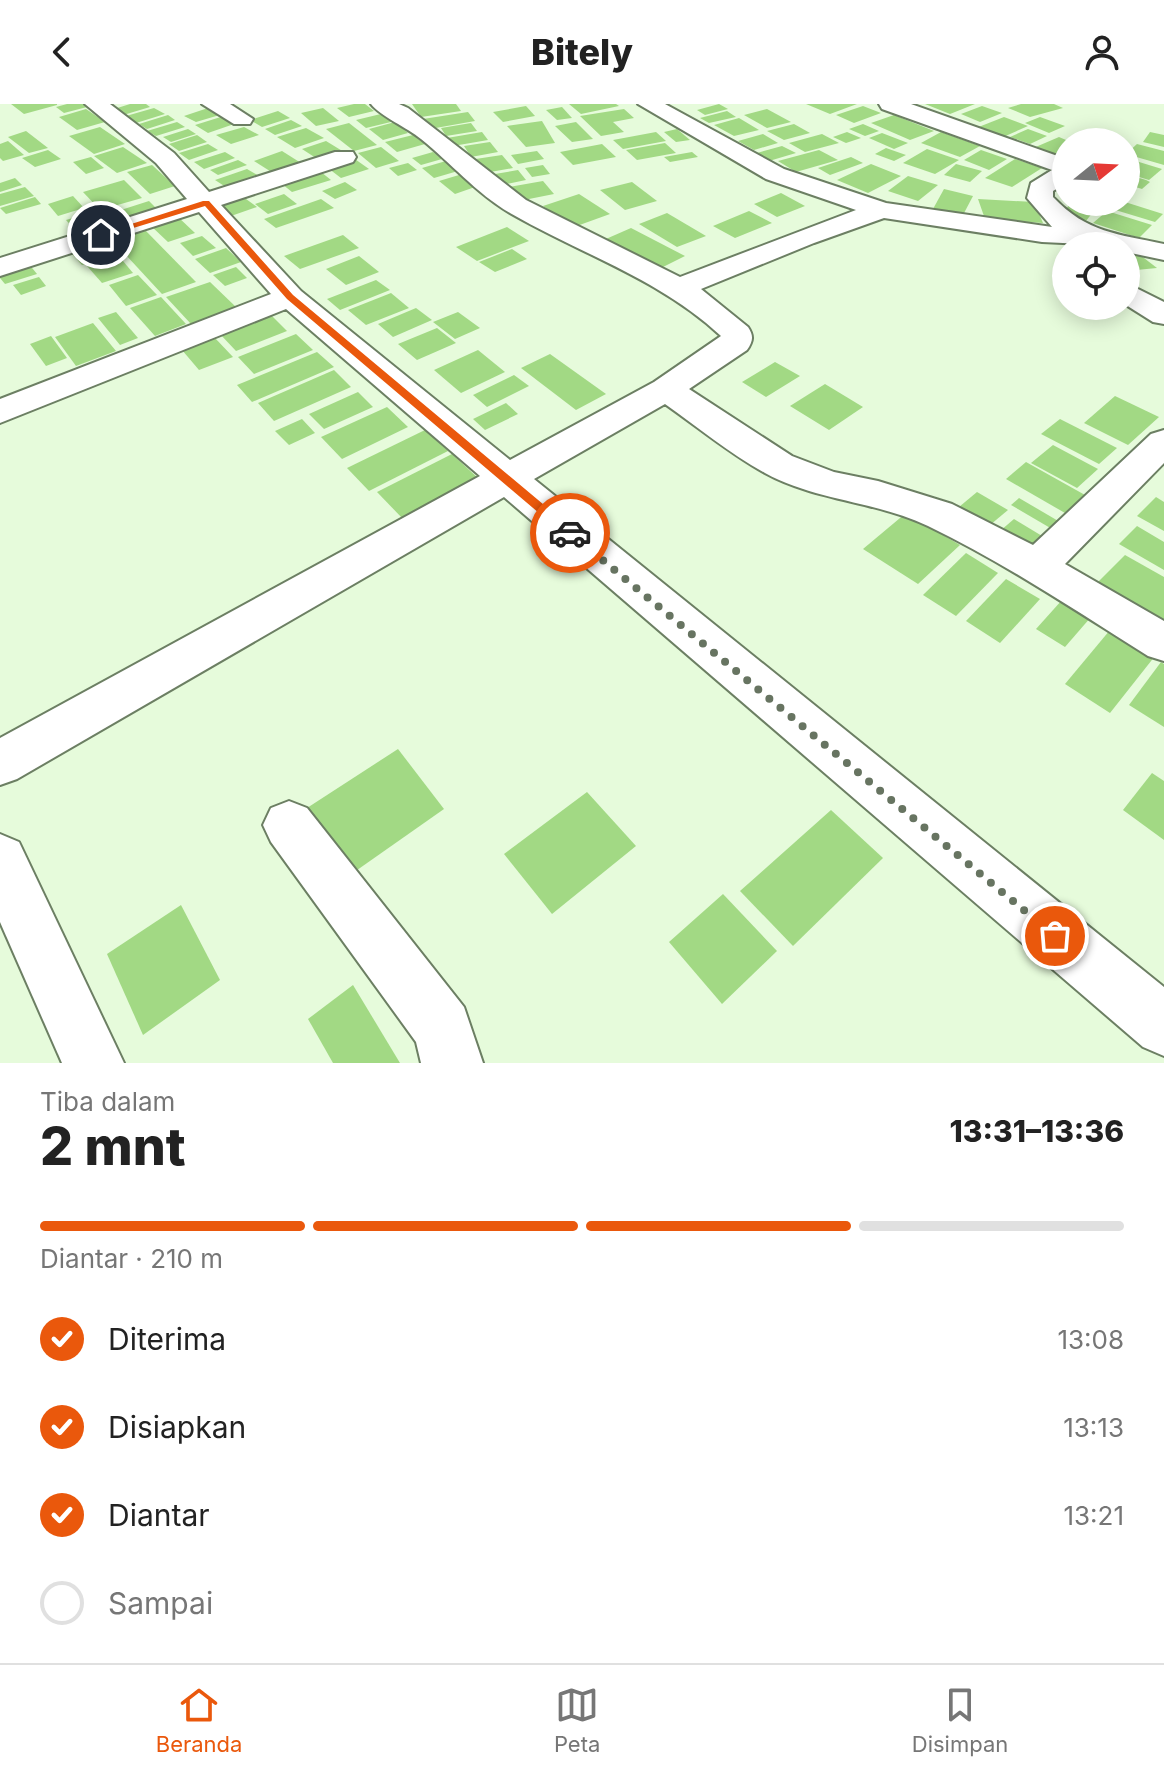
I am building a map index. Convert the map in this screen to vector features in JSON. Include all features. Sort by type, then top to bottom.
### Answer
[{"type":"street","points":[[96,104],[165,158],[290,297],[505,479],[1160,1013]]},
{"type":"street","points":[[213,104],[242,119]]},
{"type":"street","points":[[0,763],[666,389],[736,343],[737,334],[725,322],[678,288],[516,205],[477,177],[408,115],[382,104]]},
{"type":"street","points":[[649,104],[775,174],[882,210],[1052,235]]},
{"type":"street","points":[[890,104],[1052,165]]},
{"type":"street","points":[[10,255],[206,202],[344,157]]},
{"type":"street","points":[[1052,180],[1040,188],[1040,198],[1052,211]]},
{"type":"street","points":[[678,288],[804,237],[882,210]]},
{"type":"street","points":[[1056,216],[1062,222],[1084,232]]},
{"type":"street","points":[[1042,234],[1052,242]]},
{"type":"street","points":[[1140,247],[1164,252]]},
{"type":"street","points":[[0,412],[290,297]]},
{"type":"street","points":[[1140,300],[1164,315]]},
{"type":"street","points":[[666,389],[779,465],[827,483],[878,494],[938,514],[1036,567],[1164,643]]},
{"type":"street","points":[[1036,567],[1164,442]]},
{"type":"street","points":[[289,825],[443,1028],[452,1063]]},
{"type":"street","points":[[0,860],[93,1063]]},
{"type":"building","points":[[11,104],[57,104],[57,105],[24,114]]},
{"type":"building","points":[[67,104],[87,107],[64,113],[56,107]]},
{"type":"building","points":[[130,104],[150,107],[120,116],[111,110]]},
{"type":"building","points":[[365,104],[374,111],[349,117],[337,108]]},
{"type":"building","points":[[412,104],[456,104],[461,111],[421,117]]},
{"type":"building","points":[[569,104],[616,104],[619,106],[581,114]]},
{"type":"building","points":[[719,104],[728,109],[705,115],[697,110]]},
{"type":"building","points":[[806,104],[857,104],[830,114]]},
{"type":"building","points":[[925,104],[975,104],[950,114]]},
{"type":"building","points":[[1021,104],[1054,104],[1063,108],[1030,117],[1008,108]]},
{"type":"building","points":[[526,106],[535,116],[503,122],[493,112]]},
{"type":"building","points":[[863,106],[881,113],[854,123],[836,115]]},
{"type":"building","points":[[982,106],[1002,113],[980,122],[961,114]]},
{"type":"building","points":[[211,107],[223,114],[196,122],[184,116]]},
{"type":"building","points":[[562,107],[572,118],[557,120],[546,110]]},
{"type":"building","points":[[154,108],[165,114],[136,123],[126,116]]},
{"type":"building","points":[[323,108],[339,121],[316,126],[301,113]]},
{"type":"building","points":[[86,109],[105,122],[77,130],[59,117]]},
{"type":"building","points":[[624,109],[634,118],[613,122],[624,132],[601,136],[580,116]]},
{"type":"building","points":[[767,109],[791,122],[767,128],[744,115]]},
{"type":"building","points":[[278,111],[290,118],[262,127],[250,120]]},
{"type":"building","points":[[727,111],[736,117],[709,123],[700,118]]},
{"type":"building","points":[[468,112],[475,121],[430,129],[423,119]]},
{"type":"building","points":[[385,113],[395,121],[366,128],[356,120]]},
{"type":"building","points":[[168,115],[175,120],[147,129],[139,124]]},
{"type":"building","points":[[894,115],[934,131],[910,140],[871,123]]},
{"type":"building","points":[[224,116],[237,123],[208,133],[195,125]]},
{"type":"building","points":[[1004,117],[1028,126],[1001,138],[976,128]]},
{"type":"building","points":[[1040,117],[1065,126],[1052,128],[1049,133],[1025,123]]},
{"type":"building","points":[[739,118],[759,130],[734,136],[714,125]]},
{"type":"building","points":[[291,120],[302,126],[275,135],[265,129]]},
{"type":"building","points":[[542,121],[555,143],[526,147],[507,126]]},
{"type":"building","points":[[177,122],[185,127],[156,136],[147,131]]},
{"type":"building","points":[[395,122],[408,133],[383,140],[369,129]]},
{"type":"building","points":[[576,122],[593,139],[572,142],[555,126]]},
{"type":"building","points":[[349,123],[377,145],[354,151],[326,129]]},
{"type":"building","points":[[471,123],[477,131],[446,136],[441,128]]},
{"type":"building","points":[[794,124],[810,133],[784,140],[767,131]]},
{"type":"building","points":[[863,124],[879,131],[865,136],[849,129]]},
{"type":"building","points":[[100,127],[125,144],[94,154],[69,136]]},
{"type":"building","points":[[244,127],[259,135],[231,144],[216,135]]},
{"type":"building","points":[[306,128],[324,138],[295,148],[277,137]]},
{"type":"building","points":[[188,129],[196,134],[171,142],[163,137]]},
{"type":"building","points":[[677,129],[690,140],[676,142],[664,132]]},
{"type":"building","points":[[1028,129],[1047,136],[1030,144],[1010,137]]},
{"type":"building","points":[[26,131],[48,148],[29,153],[8,137]]},
{"type":"building","points":[[482,132],[488,140],[453,146],[447,138]]},
{"type":"building","points":[[656,132],[666,141],[623,149],[613,140]]},
{"type":"building","points":[[847,132],[861,138],[846,143],[833,137]]},
{"type":"building","points":[[941,132],[980,146],[960,157],[921,143]]},
{"type":"building","points":[[1150,132],[1164,135],[1164,147],[1143,142]]},
{"type":"building","points":[[882,133],[908,143],[894,149],[869,138]]},
{"type":"building","points":[[763,134],[778,143],[754,150],[738,141]]},
{"type":"building","points":[[822,134],[839,143],[805,152],[789,143]]},
{"type":"building","points":[[197,135],[207,142],[179,151],[169,144]]},
{"type":"building","points":[[413,135],[425,144],[397,152],[385,142]]},
{"type":"building","points":[[1052,140],[1052,158],[1031,149]]},
{"type":"building","points":[[8,141],[24,155],[3,161],[0,158],[0,144]]},
{"type":"building","points":[[326,141],[344,152],[319,160],[302,149]]},
{"type":"building","points":[[490,142],[498,152],[471,157],[464,146]]},
{"type":"building","points":[[665,143],[676,153],[637,160],[626,150]]},
{"type":"building","points":[[208,144],[218,150],[189,160],[179,153]]},
{"type":"building","points":[[602,144],[616,157],[573,165],[560,152]]},
{"type":"building","points":[[1140,145],[1164,151],[1164,165],[1140,158]]},
{"type":"building","points":[[782,146],[796,153],[769,161],[757,153]]},
{"type":"building","points":[[123,147],[147,163],[117,173],[94,156]]},
{"type":"building","points":[[381,147],[399,161],[376,168],[358,153]]},
{"type":"building","points":[[886,148],[906,155],[894,161],[875,154]]},
{"type":"building","points":[[927,149],[959,160],[935,174],[903,163]]},
{"type":"building","points":[[48,150],[61,159],[35,167],[22,158]]},
{"type":"building","points":[[819,150],[838,160],[796,172],[778,161]]},
{"type":"building","points":[[981,150],[1007,159],[989,170],[964,160]]},
{"type":"building","points":[[282,151],[301,163],[273,173],[254,161]]},
{"type":"building","points":[[537,151],[544,159],[518,164],[511,155]]},
{"type":"building","points":[[225,152],[235,158],[204,169],[194,162]]},
{"type":"building","points":[[433,152],[442,159],[421,165],[412,158]]},
{"type":"building","points":[[692,152],[698,157],[670,162],[664,157]]},
{"type":"building","points":[[502,155],[513,168],[479,174],[469,160]]},
{"type":"building","points":[[91,157],[104,168],[86,174],[73,162]]},
{"type":"building","points":[[352,157],[369,169],[341,178],[324,165]]},
{"type":"building","points":[[851,157],[863,163],[830,175],[818,168]]},
{"type":"building","points":[[1015,159],[1042,168],[1012,187],[985,178]]},
{"type":"building","points":[[238,160],[247,165],[218,175],[210,170]]},
{"type":"building","points":[[446,161],[458,171],[434,178],[422,168]]},
{"type":"building","points":[[1140,162],[1162,169],[1149,180],[1140,177]]},
{"type":"building","points":[[408,163],[417,170],[398,176],[389,168]]},
{"type":"building","points":[[871,164],[901,176],[868,193],[837,180]]},
{"type":"building","points":[[956,164],[982,171],[970,182],[944,175]]},
{"type":"building","points":[[152,165],[175,186],[150,194],[127,172]]},
{"type":"building","points":[[543,165],[550,174],[532,177],[525,168]]},
{"type":"building","points":[[316,168],[331,180],[292,192],[277,180]]},
{"type":"building","points":[[247,169],[264,179],[232,191],[215,180]]},
{"type":"building","points":[[518,170],[526,180],[497,186],[489,175]]},
{"type":"building","points":[[459,175],[475,187],[455,194],[439,181]]},
{"type":"building","points":[[908,176],[938,185],[918,201],[888,191]]},
{"type":"building","points":[[15,178],[22,185],[0,192],[0,183]]},
{"type":"building","points":[[1140,178],[1150,182],[1140,188]]},
{"type":"building","points":[[124,180],[142,198],[100,210],[83,192]]},
{"type":"building","points":[[543,181],[554,194],[519,201],[509,187]]},
{"type":"building","points":[[345,182],[357,190],[335,199],[322,191]]},
{"type":"building","points":[[632,182],[657,201],[625,210],[600,190]]},
{"type":"building","points":[[25,187],[34,196],[0,206],[0,194]]},
{"type":"building","points":[[944,189],[973,196],[963,215],[933,209]]},
{"type":"building","points":[[781,193],[805,206],[777,217],[754,204]]},
{"type":"building","points":[[284,194],[297,204],[268,214],[255,204]]},
{"type":"building","points":[[579,194],[610,214],[574,227],[543,206]]},
{"type":"building","points":[[73,196],[84,208],[58,216],[48,204]]},
{"type":"building","points":[[242,196],[257,207],[231,216],[217,204]]},
{"type":"building","points":[[35,197],[41,204],[6,214],[0,208]]},
{"type":"building","points":[[321,199],[334,208],[276,228],[264,219]]},
{"type":"building","points":[[978,199],[1034,202],[1043,223],[985,219]]},
{"type":"building","points":[[149,201],[161,213],[110,229],[99,217]]},
{"type":"building","points":[[1140,207],[1163,214],[1155,222],[1135,216],[1140,216]]},
{"type":"building","points":[[749,211],[772,223],[735,238],[713,226]]},
{"type":"building","points":[[667,213],[706,236],[677,247],[639,224]]},
{"type":"building","points":[[86,214],[102,231],[82,238],[66,220]]},
{"type":"building","points":[[177,216],[195,233],[168,242],[150,225]]},
{"type":"building","points":[[1066,216],[1090,216],[1086,221]]},
{"type":"building","points":[[1101,216],[1123,216],[1152,225],[1140,237],[1140,232],[1121,232],[1093,223]]},
{"type":"building","points":[[507,227],[529,241],[477,261],[456,247]]},
{"type":"building","points":[[631,228],[685,256],[653,272],[599,242]]},
{"type":"building","points":[[145,230],[196,282],[162,294],[112,240]]},
{"type":"building","points":[[343,235],[359,248],[300,269],[284,256]]},
{"type":"building","points":[[202,236],[216,248],[193,256],[180,243]]},
{"type":"building","points":[[99,246],[108,257],[82,265],[72,254]]},
{"type":"building","points":[[226,248],[241,262],[210,273],[195,259]]},
{"type":"building","points":[[512,249],[527,259],[495,272],[479,262]]},
{"type":"building","points":[[118,255],[133,273],[102,283],[87,266]]},
{"type":"building","points":[[1140,255],[1157,268],[1140,270]]},
{"type":"building","points":[[359,256],[379,272],[346,285],[326,269]]},
{"type":"building","points":[[28,263],[37,274],[5,284],[0,278],[0,272]]},
{"type":"building","points":[[236,267],[247,278],[225,286],[213,275]]},
{"type":"building","points":[[138,275],[157,295],[126,306],[109,285]]},
{"type":"building","points":[[39,277],[46,286],[21,295],[13,285]]},
{"type":"building","points":[[376,280],[390,290],[340,310],[327,299]]},
{"type":"building","points":[[210,282],[237,308],[191,324],[166,297]]},
{"type":"building","points":[[391,293],[409,308],[366,325],[348,310]]},
{"type":"building","points":[[161,297],[186,324],[155,336],[130,308]]},
{"type":"building","points":[[416,308],[432,320],[393,337],[378,324]]},
{"type":"building","points":[[116,312],[138,338],[120,345],[98,318]]},
{"type":"building","points":[[458,312],[480,328],[455,339],[433,322]]},
{"type":"building","points":[[271,315],[287,331],[236,351],[220,334]]},
{"type":"building","points":[[93,323],[116,351],[76,366],[55,337]]},
{"type":"building","points":[[437,328],[456,343],[417,360],[398,344]]},
{"type":"building","points":[[296,334],[313,350],[254,374],[238,357]]},
{"type":"building","points":[[51,336],[67,358],[46,366],[30,344]]},
{"type":"building","points":[[215,338],[233,357],[199,370],[182,350]]},
{"type":"building","points":[[478,350],[505,372],[461,393],[434,370]]},
{"type":"building","points":[[317,352],[334,367],[252,402],[237,385]]},
{"type":"building","points":[[550,354],[606,394],[576,410],[521,368]]},
{"type":"building","points":[[775,362],[800,376],[766,397],[742,382]]},
{"type":"building","points":[[334,370],[351,387],[274,421],[258,403]]},
{"type":"building","points":[[514,375],[529,386],[487,407],[473,395]]},
{"type":"building","points":[[825,384],[863,407],[829,430],[790,406]]},
{"type":"building","points":[[358,392],[373,407],[324,429],[309,414]]},
{"type":"building","points":[[1115,396],[1159,417],[1128,445],[1084,423]]},
{"type":"building","points":[[506,403],[518,414],[485,430],[473,419]]},
{"type":"building","points":[[387,407],[408,427],[342,459],[321,437]]},
{"type":"building","points":[[302,419],[315,433],[289,445],[275,431]]},
{"type":"building","points":[[1060,419],[1117,448],[1099,464],[1041,434]]},
{"type":"building","points":[[425,430],[448,451],[369,491],[347,468]]},
{"type":"building","points":[[1053,445],[1098,469],[1077,488],[1031,463]]},
{"type":"building","points":[[452,454],[480,480],[404,520],[377,492]]},
{"type":"building","points":[[1026,462],[1085,495],[1065,513],[1006,479]]},
{"type":"building","points":[[977,492],[1008,510],[990,525],[959,507]]},
{"type":"building","points":[[1156,497],[1164,502],[1164,531],[1137,516]]},
{"type":"building","points":[[1019,498],[1060,522],[1052,529],[1011,505]]},
{"type":"building","points":[[906,513],[960,545],[918,584],[863,549]]},
{"type":"building","points":[[1014,519],[1052,542],[1038,555],[1000,531]]},
{"type":"building","points":[[1137,526],[1164,542],[1164,570],[1119,544]]},
{"type":"building","points":[[966,553],[998,573],[956,616],[923,595]]},
{"type":"building","points":[[1125,555],[1164,577],[1164,630],[1093,587]]},
{"type":"building","points":[[1006,579],[1040,599],[1000,643],[966,621]]},
{"type":"building","points":[[1062,600],[1091,617],[1065,647],[1036,629]]},
{"type":"building","points":[[1110,630],[1155,656],[1110,713],[1065,684]]},
{"type":"building","points":[[1161,662],[1164,664],[1164,727],[1129,705]]},
{"type":"building","points":[[398,749],[444,809],[350,875],[307,808]]},
{"type":"building","points":[[1152,773],[1164,781],[1164,840],[1123,810]]},
{"type":"building","points":[[587,792],[636,846],[552,914],[504,854]]},
{"type":"building","points":[[831,810],[883,858],[793,946],[740,891]]},
{"type":"building","points":[[723,894],[777,951],[722,1004],[669,942]]},
{"type":"building","points":[[181,905],[220,980],[143,1035],[107,954]]},
{"type":"building","points":[[353,985],[400,1063],[333,1063],[308,1019]]},
{"type":"way so far","points":[[570,533],[1055,936]]},
{"type":"route","points":[[101,235],[206,202],[290,297],[570,533]]}]
